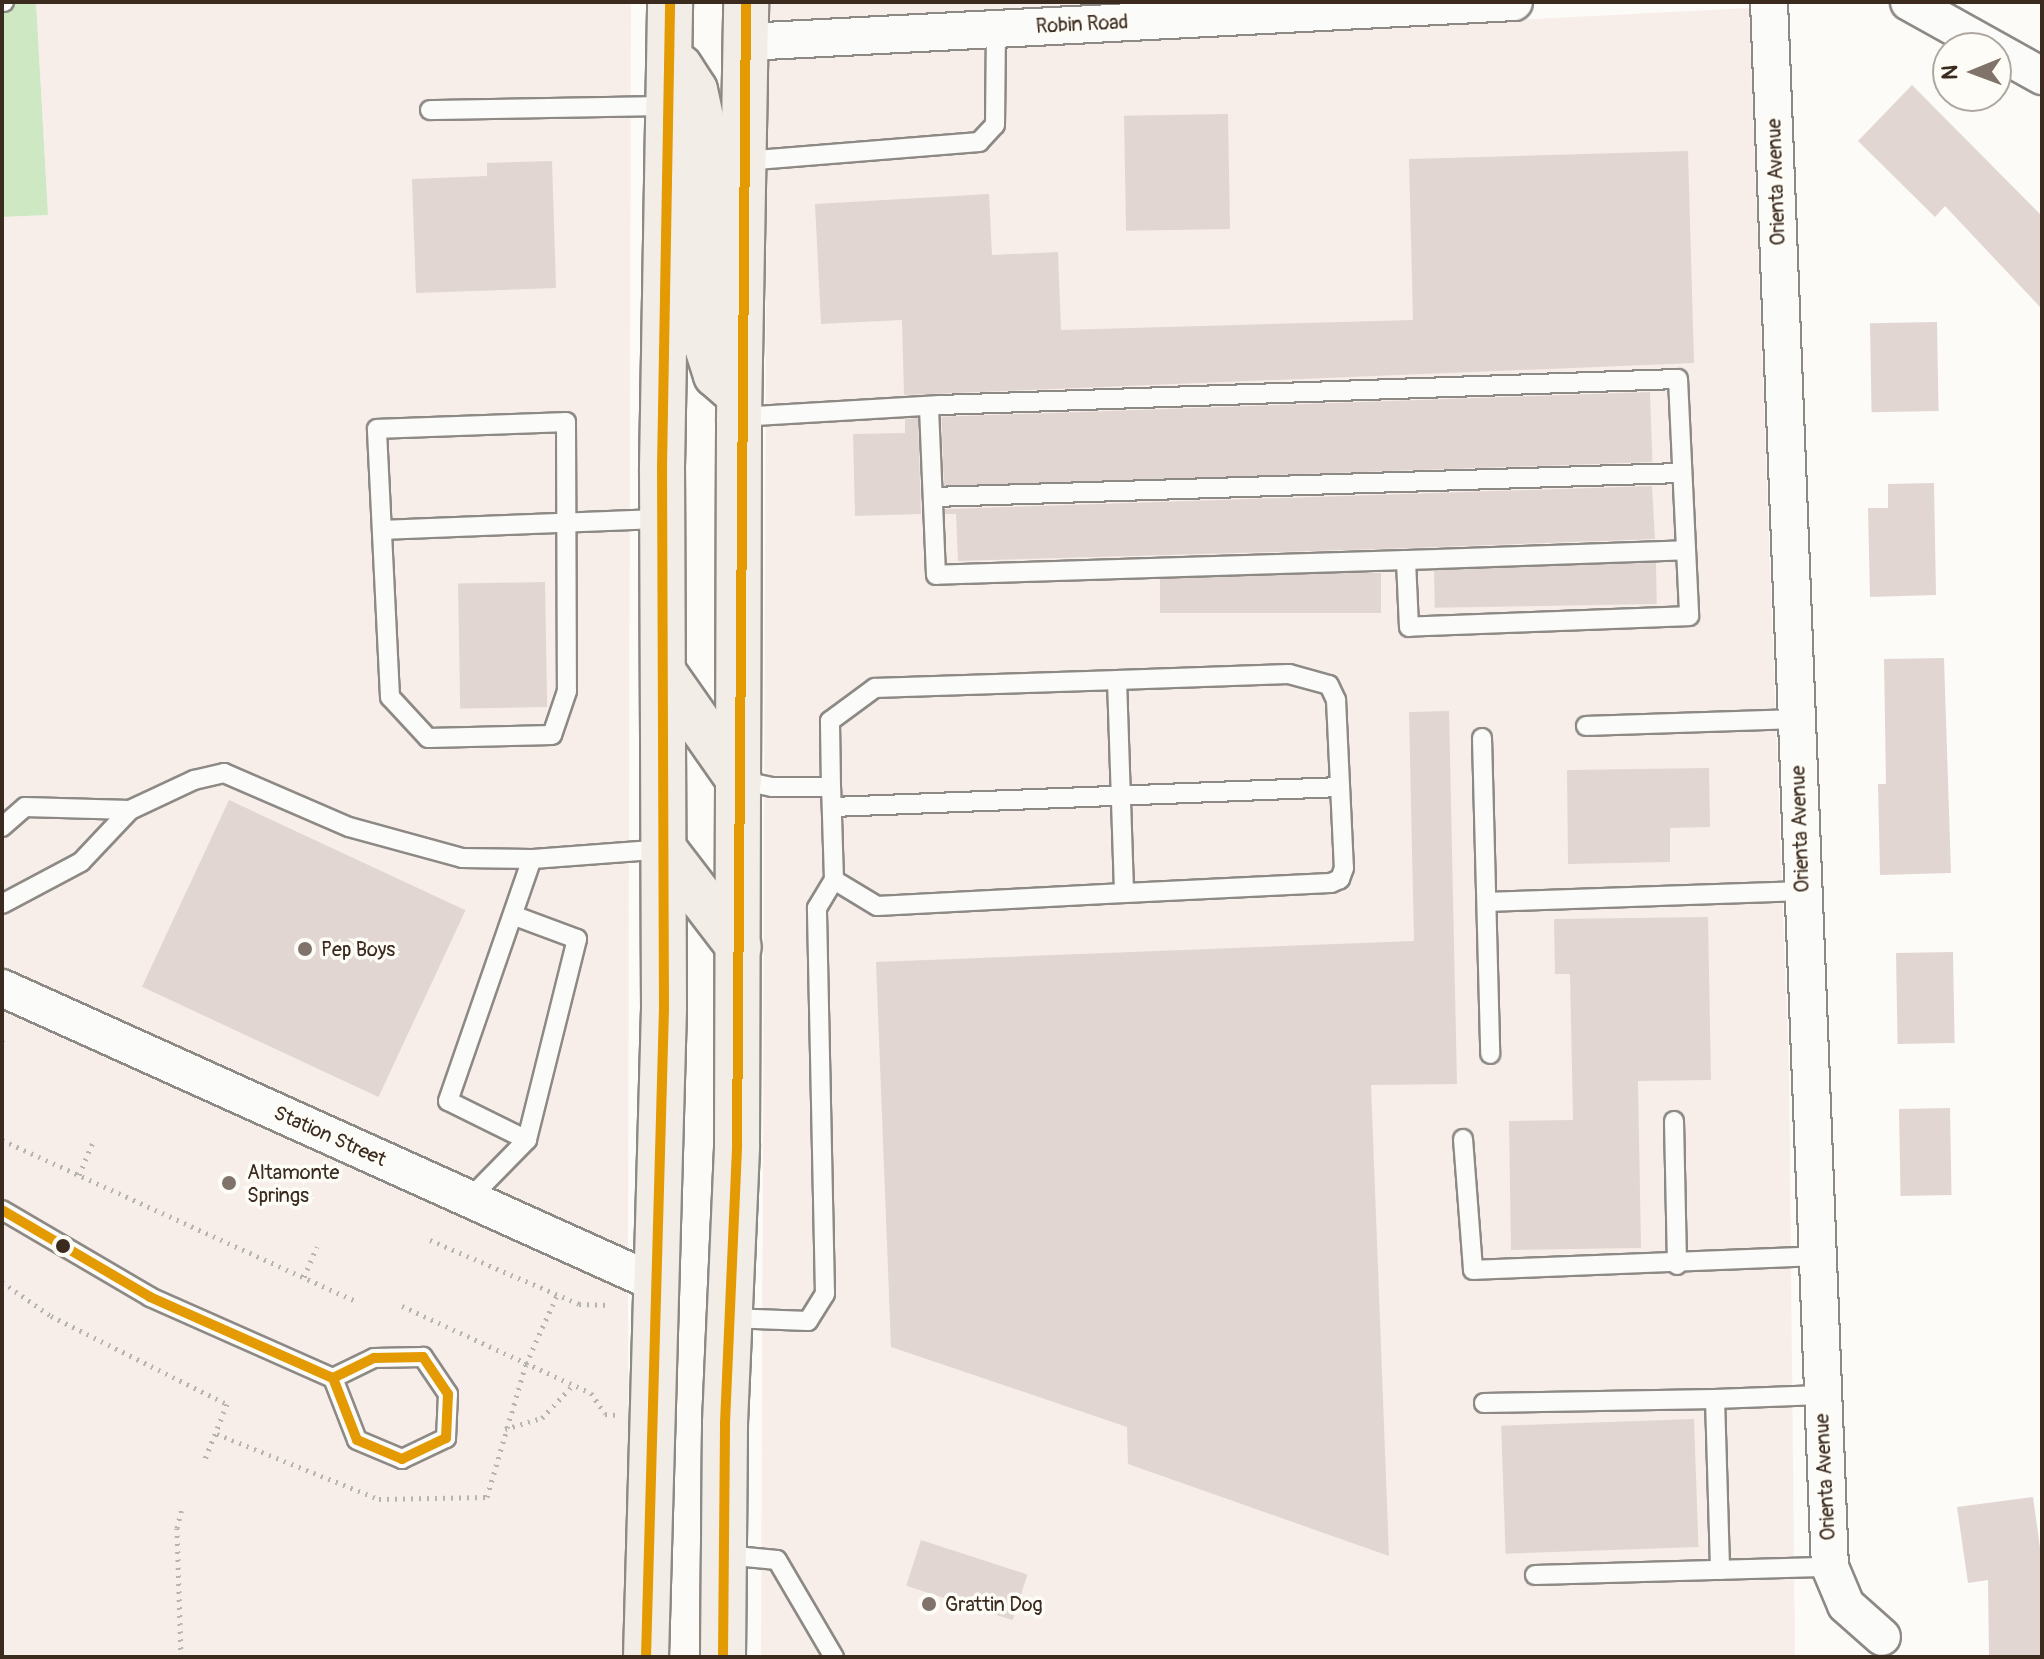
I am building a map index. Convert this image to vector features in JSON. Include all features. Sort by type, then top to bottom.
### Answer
[{"type":"main road","points":[[646,1657],[658,1284],[664,849],[662,519],[671,106],[670,2]]},
{"type":"main road","points":[[711,2],[746,22],[739,406],[739,947],[723,1657]]},
{"type":"main road","points":[[671,54],[695,90],[705,136],[704,338],[716,375],[739,406]]},
{"type":"main road","points":[[664,673],[739,780]]},
{"type":"main road","points":[[664,849],[739,947]]},
{"type":"street","name":"Robin Road","points":[[746,22],[996,29],[1514,2]]},
{"type":"street","name":"Orienta Avenue","points":[[1769,2],[1830,1567],[1846,1605],[1882,1637]]},
{"type":"street","points":[[1909,2],[2042,76]]},
{"type":"street","name":"Station Street","points":[[2,988],[658,1284]]},
{"type":"lane","points":[[744,161],[979,142],[995,125],[996,29]]},
{"type":"lane","points":[[430,110],[671,106]]},
{"type":"lane","points":[[739,406],[929,406],[1678,379],[1689,616],[1409,627],[1406,560]]},
{"type":"lane","points":[[929,406],[936,575],[1686,550]]},
{"type":"lane","points":[[566,422],[567,691],[552,735],[428,738],[390,697],[383,530],[377,429],[566,422]]},
{"type":"lane","points":[[933,497],[1682,473]]},
{"type":"lane","points":[[383,530],[662,519]]},
{"type":"lane","points":[[729,1318],[808,1321],[825,1294],[817,908],[834,880],[830,721],[875,688],[1312,677],[1329,685],[1336,700],[1340,879],[877,906],[834,880]]},
{"type":"lane","points":[[1117,680],[1124,893]]},
{"type":"lane","points":[[1586,726],[1796,719]]},
{"type":"lane","points":[[1482,738],[1490,1054]]},
{"type":"lane","points":[[2,904],[81,862],[130,810],[194,780],[224,773],[349,827],[462,858],[532,859],[664,849]]},
{"type":"lane","points":[[739,780],[772,787],[831,787]]},
{"type":"lane","points":[[832,807],[1340,787]]},
{"type":"lane","points":[[2,827],[25,807],[130,810]]},
{"type":"lane","points":[[527,1140],[448,1101],[515,916],[532,859]]},
{"type":"lane","points":[[1487,902],[1802,891]]},
{"type":"lane","points":[[469,1199],[527,1140],[577,939],[515,916]]},
{"type":"lane","points":[[1674,1121],[1677,1265]]},
{"type":"lane","points":[[1463,1139],[1473,1270],[1677,1265],[1816,1256]]},
{"type":"lane","points":[[2,1210],[150,1297],[333,1378],[357,1440],[402,1459],[446,1438],[448,1394],[423,1357],[374,1358],[333,1378]]},
{"type":"lane","points":[[1484,1403],[1821,1395]]},
{"type":"lane","points":[[1715,1399],[1720,1570]]},
{"type":"lane","points":[[725,1555],[777,1560],[834,1657]]},
{"type":"lane","points":[[1535,1575],[1830,1567]]},
{"type":"path","points":[[2,1140],[356,1301]]},
{"type":"path","points":[[79,1175],[93,1142]]},
{"type":"path","points":[[430,1240],[579,1304],[602,1301],[621,1308]]},
{"type":"path","points":[[304,1277],[317,1247]]},
{"type":"path","points":[[2,1282],[51,1316],[227,1404],[205,1459]]},
{"type":"path","points":[[402,1306],[591,1393],[605,1414],[620,1415]]},
{"type":"path","points":[[505,1429],[542,1418],[573,1385]]},
{"type":"path","points":[[181,1657],[177,1528],[182,1508]]},
{"type":"shaded area","points":[[36,2],[631,2],[628,1251],[2,968],[2,217],[48,215]]},
{"type":"shaded area","points":[[767,2],[1176,2],[767,23]]},
{"type":"shaded area","points":[[1749,8],[1789,1072],[1795,1657],[761,1657],[767,58]]},
{"type":"shaded area","points":[[2,1008],[628,1291],[629,1657],[2,1657]]},
{"type":"green space","points":[[2,2],[36,2],[48,215],[2,217]]},
{"type":"building","points":[[1912,85],[1932,105],[1932,112],[1939,112],[2042,216],[2042,309],[1945,206],[1935,217],[1858,141]]},
{"type":"building","points":[[1228,114],[1230,229],[1126,231],[1124,116]]},
{"type":"building","points":[[1688,151],[1694,363],[904,395],[902,320],[821,324],[815,204],[989,194],[992,255],[1058,252],[1061,330],[1413,320],[1409,159]]},
{"type":"building","points":[[552,161],[556,288],[416,293],[412,179],[487,176],[487,163]]},
{"type":"building","points":[[1937,322],[1939,411],[1872,412],[1870,323]]},
{"type":"building","points":[[1650,392],[1652,462],[944,487],[941,417]]},
{"type":"building","points":[[918,418],[921,514],[855,516],[853,434],[905,433],[905,419]]},
{"type":"building","points":[[1934,483],[1936,595],[1870,597],[1868,508],[1888,508],[1888,484]]},
{"type":"building","points":[[1652,486],[1655,539],[958,561],[956,514],[945,514],[945,509]]},
{"type":"building","points":[[1656,563],[1657,604],[1435,608],[1434,567]]},
{"type":"building","points":[[1160,573],[1381,573],[1381,613],[1160,613]]},
{"type":"building","points":[[545,582],[547,707],[460,708],[458,584]]},
{"type":"building","points":[[1944,658],[1951,873],[1880,875],[1878,784],[1886,784],[1884,659]]},
{"type":"building","points":[[1449,711],[1457,1084],[1371,1085],[1389,1556],[1128,1464],[1127,1427],[891,1347],[876,962],[1414,941],[1409,712]]},
{"type":"building","points":[[1709,768],[1710,827],[1670,828],[1670,862],[1568,864],[1567,770]]},
{"type":"building","name":"Pep Boys","points":[[229,800],[466,910],[378,1097],[142,987]]},
{"type":"building","points":[[1708,917],[1711,1080],[1638,1081],[1641,1248],[1511,1250],[1509,1121],[1573,1120],[1570,974],[1555,974],[1554,919]]},
{"type":"building","points":[[1953,952],[1955,1043],[1898,1044],[1896,953]]},
{"type":"building","points":[[1950,1108],[1952,1195],[1901,1196],[1899,1109]]},
{"type":"building","points":[[1694,1419],[1698,1547],[1506,1554],[1501,1426]]},
{"type":"building","points":[[2033,1497],[2042,1562],[2042,1657],[1989,1657],[1988,1580],[1968,1583],[1957,1507]]},
{"type":"building","points":[[921,1540],[1028,1575],[1013,1620],[906,1586]]},
{"type":"transit line","points":[[646,1657],[664,1008],[662,468],[670,2]]},
{"type":"transit line","points":[[723,1657],[725,1423],[737,1145],[746,2]]},
{"type":"transit line","points":[[2,1210],[150,1297],[333,1378]]},
{"type":"transit line","points":[[423,1357],[448,1394],[446,1438],[402,1459],[357,1440],[333,1378],[374,1358],[423,1357]]},
{"type":"place","name":"Pep Boys","points":[[305,949]]},
{"type":"place","name":"Altamonte Springs","points":[[229,1183]]},
{"type":"place","name":"Grattin Dog","points":[[929,1604]]}]
